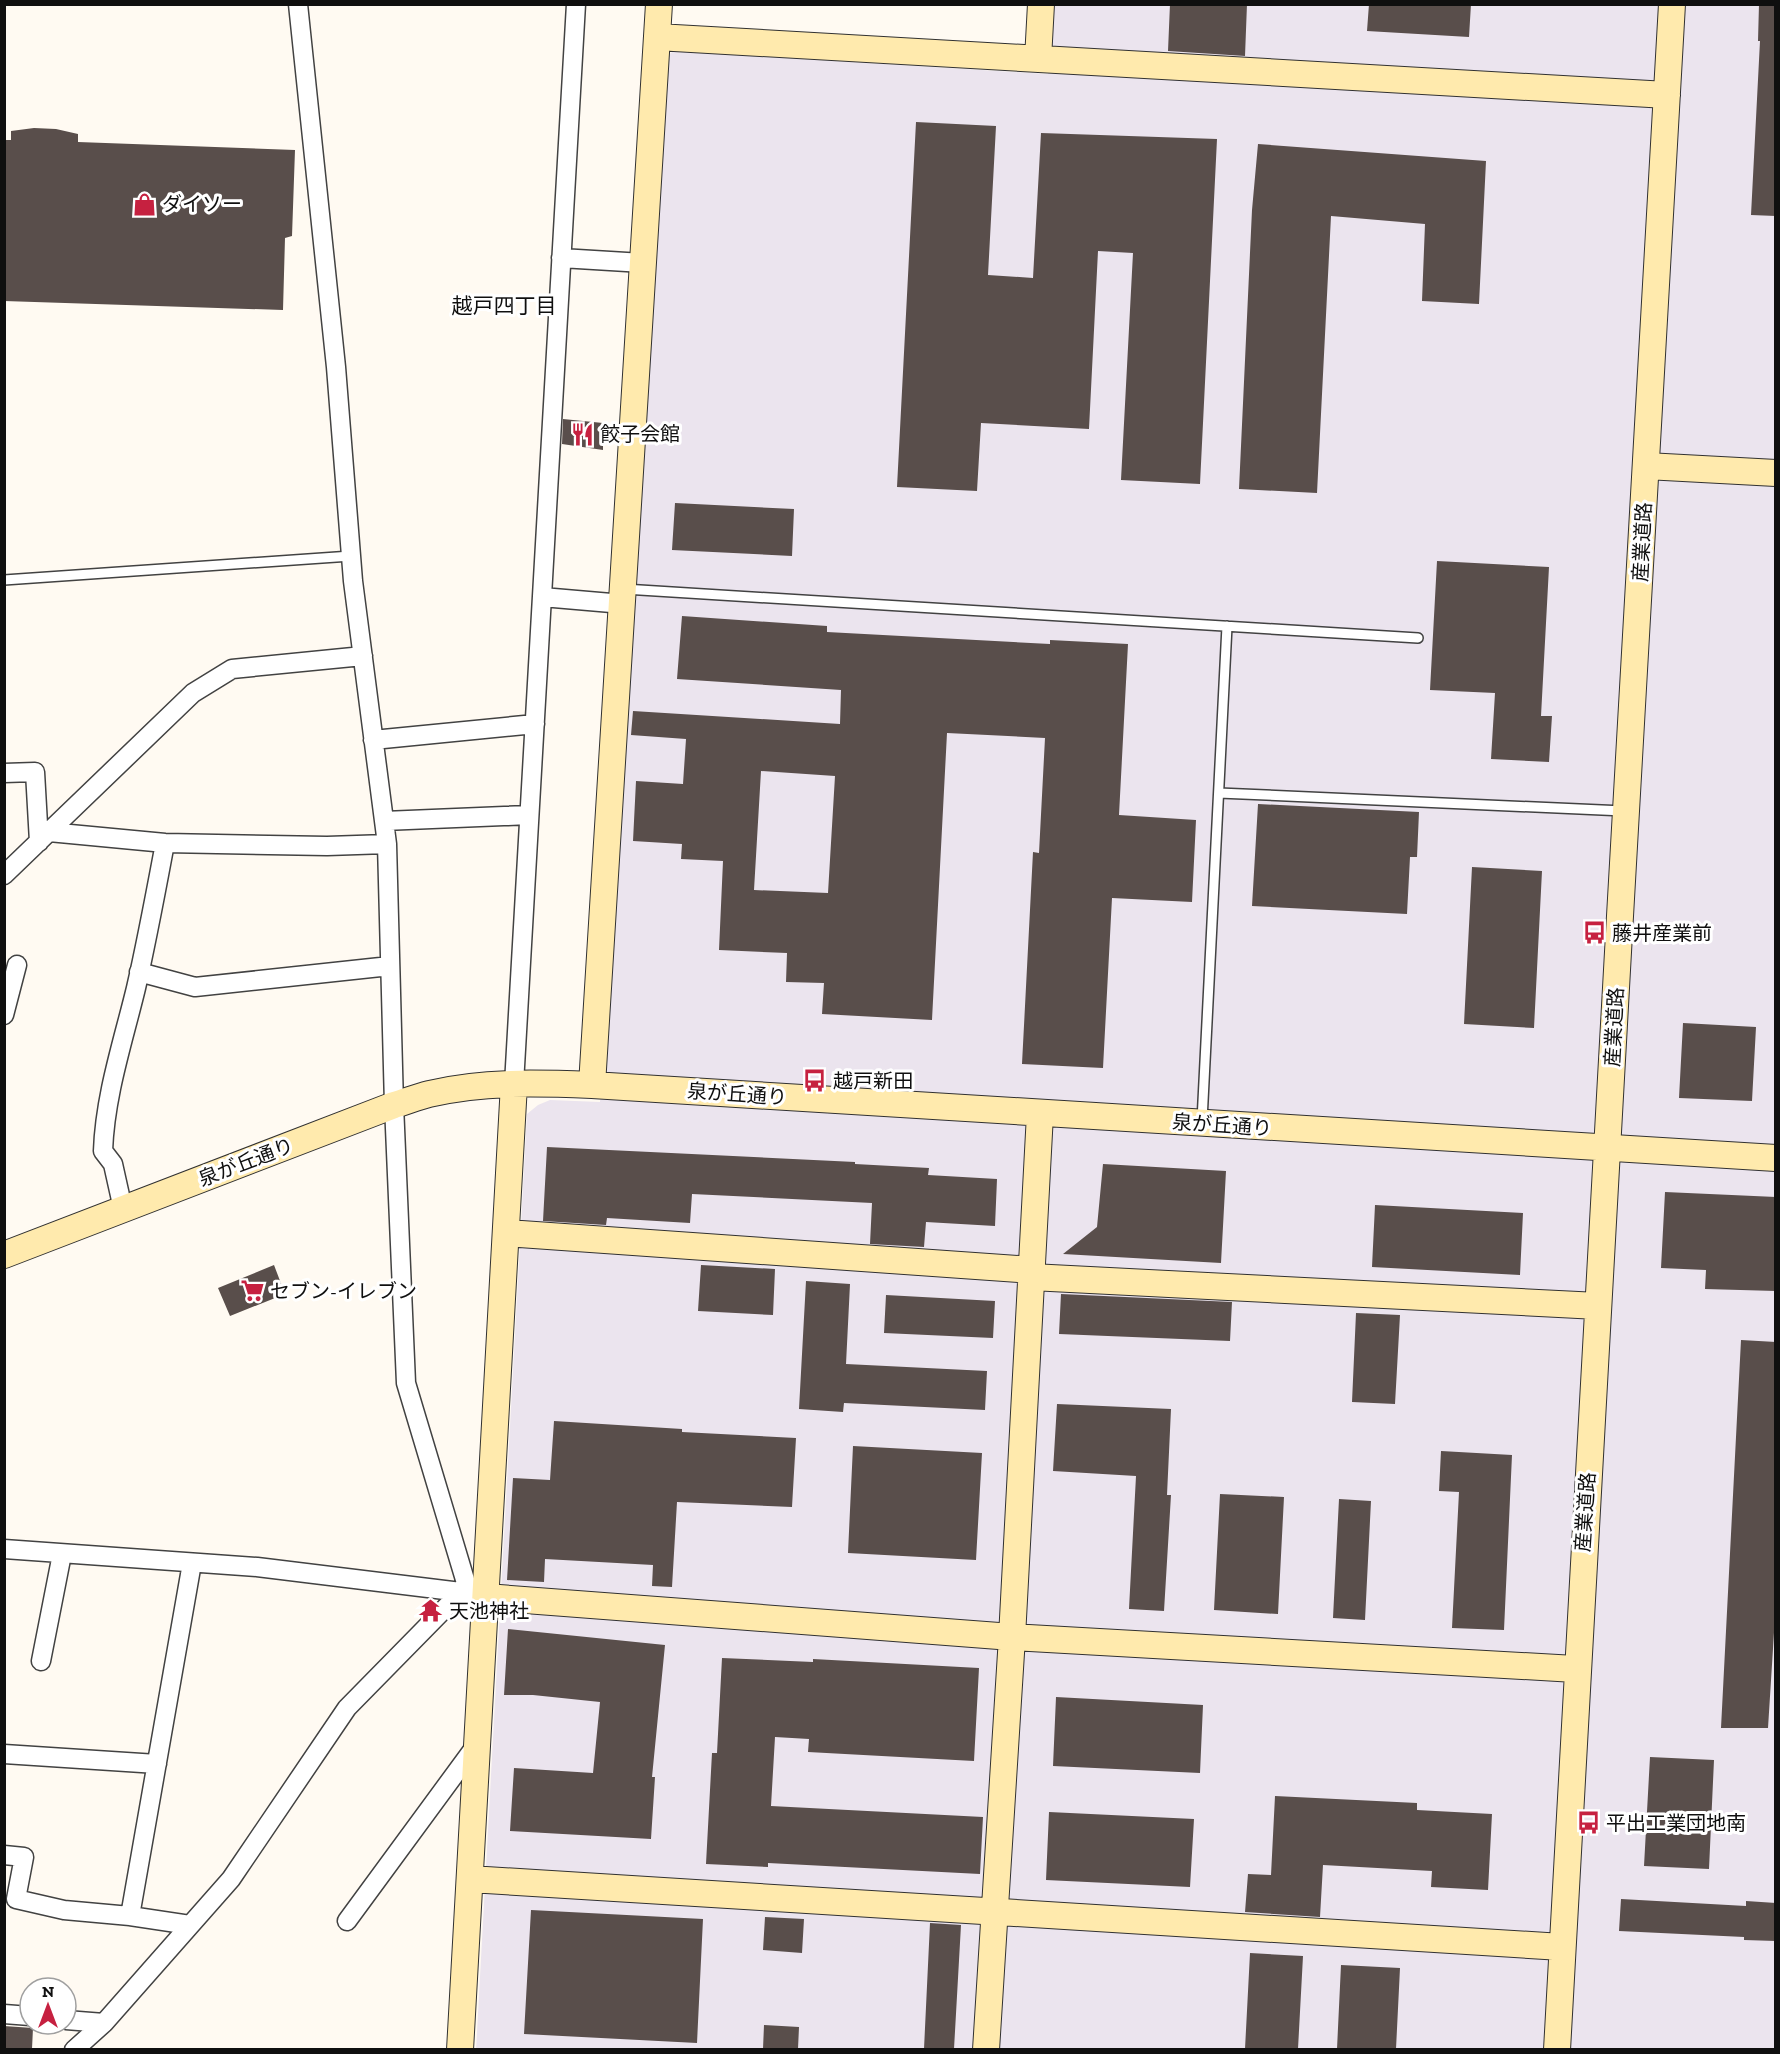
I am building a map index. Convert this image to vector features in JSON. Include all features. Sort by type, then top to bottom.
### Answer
[{"type":"street","points":[[298,4],[336,368],[351,556],[387,844],[394,1105],[406,1383],[472,1594]]},
{"type":"street","points":[[460,2049],[478,1742],[472,1594],[506,1233],[576,4]]},
{"type":"street","points":[[592,1085],[659,4]]},
{"type":"street","points":[[1038,59],[1041,4]]},
{"type":"street","name":"産業道路","points":[[1557,2049],[1575,1668],[1598,1306],[1672,4]]},
{"type":"street","points":[[657,37],[1667,95]]},
{"type":"street","points":[[561,258],[643,263]]},
{"type":"street","points":[[1646,466],[1776,473]]},
{"type":"street","points":[[542,597],[623,596]]},
{"type":"street","points":[[4,875],[193,693],[232,669],[363,656]]},
{"type":"street","points":[[374,740],[535,724]]},
{"type":"street","points":[[4,773],[35,772],[44,837]]},
{"type":"street","points":[[384,821],[529,815]]},
{"type":"street","points":[[44,837],[165,843],[327,846],[387,844]]},
{"type":"street","points":[[123,1209],[113,1164],[103,1151],[107,1103],[139,972],[165,843]]},
{"type":"street","points":[[4,1015],[17,965]]},
{"type":"street","points":[[139,972],[195,987],[390,966]]},
{"type":"street","name":"泉が丘通り","points":[[4,1255],[394,1105],[430,1094],[514,1084],[592,1085],[1776,1158]]},
{"type":"street","points":[[986,2049],[1012,1638],[1040,1114]]},
{"type":"street","points":[[506,1233],[1032,1274],[1598,1306]]},
{"type":"street","points":[[4,1550],[257,1567],[472,1594],[1012,1638],[1575,1668]]},
{"type":"street","points":[[41,1661],[62,1554]]},
{"type":"street","points":[[130,1916],[192,1563]]},
{"type":"street","points":[[74,2049],[104,2023],[231,1879],[347,1708],[472,1594]]},
{"type":"street","points":[[347,1921],[478,1742]]},
{"type":"street","points":[[4,1754],[157,1764]]},
{"type":"street","points":[[4,1856],[24,1857],[16,1899],[64,1910],[130,1916],[190,1925]]},
{"type":"street","points":[[470,1879],[1562,1947]]},
{"type":"street","points":[[78,2021],[104,2023]]},
{"type":"lane","points":[[4,580],[351,556]]},
{"type":"lane","points":[[623,596],[1227,626],[1418,638]]},
{"type":"lane","points":[[1202,1124],[1227,626]]},
{"type":"lane","points":[[1219,794],[1626,811]]},
{"type":"shaded area","points":[[1053,5],[1775,5],[1775,2049],[476,2050],[527,1114],[538,1105],[550,1100],[600,1102],[665,57],[674,51],[1048,74]]},
{"type":"building","points":[[1170,4],[1247,4],[1245,56],[1168,51]]},
{"type":"building","points":[[1369,4],[1471,4],[1469,37],[1367,31]]},
{"type":"building","points":[[1759,4],[1776,4],[1776,216],[1751,215],[1760,41],[1758,41]]},
{"type":"building","points":[[916,122],[996,126],[988,275],[1033,278],[1041,133],[1217,139],[1200,484],[1121,480],[1133,253],[1098,251],[1089,429],[981,423],[977,491],[897,487]]},
{"type":"building","points":[[34,128],[56,129],[78,134],[78,142],[295,150],[292,236],[285,238],[283,310],[4,301],[4,140],[11,140],[11,131]]},
{"type":"building","points":[[1258,144],[1486,161],[1479,304],[1422,301],[1425,224],[1331,216],[1317,493],[1239,489],[1252,210]]},
{"type":"building","name":"餃子会館","points":[[563,419],[603,423],[603,450],[562,444]]},
{"type":"building","points":[[675,503],[794,509],[792,556],[672,550]]},
{"type":"building","points":[[1437,561],[1549,567],[1541,716],[1552,716],[1549,762],[1491,759],[1495,693],[1430,690]]},
{"type":"building","points":[[682,616],[827,626],[827,632],[1050,644],[1050,640],[1128,644],[1119,815],[1196,820],[1192,902],[1112,898],[1103,1068],[1022,1064],[1033,852],[1039,853],[1045,738],[947,733],[932,1020],[822,1014],[824,983],[786,982],[787,953],[719,950],[723,861],[681,859],[682,844],[633,841],[636,781],[683,784],[686,739],[631,735],[633,711],[840,724],[841,690],[677,679]],"holes":[[[761,771],[835,776],[828,893],[754,890]]]},
{"type":"building","points":[[1258,804],[1419,812],[1417,857],[1410,857],[1407,914],[1252,906]]},
{"type":"building","points":[[1472,867],[1542,871],[1534,1028],[1464,1024]]},
{"type":"building","points":[[1683,1023],[1756,1027],[1752,1101],[1679,1098]]},
{"type":"building","points":[[547,1147],[855,1162],[855,1164],[929,1168],[928,1175],[997,1179],[995,1226],[926,1222],[924,1247],[870,1244],[872,1203],[692,1194],[690,1223],[607,1218],[606,1225],[543,1221]]},
{"type":"building","points":[[1103,1164],[1226,1171],[1221,1263],[1063,1254],[1097,1227]]},
{"type":"building","points":[[1665,1192],[1776,1197],[1776,1291],[1705,1289],[1706,1270],[1661,1268]]},
{"type":"building","points":[[1375,1205],[1523,1213],[1520,1275],[1372,1267]]},
{"type":"building","name":"セブン-イレブン","points":[[274,1265],[285,1294],[230,1316],[218,1288]]},
{"type":"building","points":[[701,1265],[775,1269],[773,1315],[698,1311]]},
{"type":"building","points":[[806,1281],[850,1284],[846,1364],[987,1371],[985,1410],[844,1403],[843,1412],[799,1409]]},
{"type":"building","points":[[1061,1294],[1232,1302],[1230,1341],[1059,1334]]},
{"type":"building","points":[[886,1295],[995,1301],[993,1338],[884,1333]]},
{"type":"building","points":[[1356,1313],[1400,1315],[1395,1404],[1352,1402]]},
{"type":"building","points":[[1741,1340],[1776,1342],[1776,1601],[1768,1728],[1721,1728]]},
{"type":"building","points":[[1057,1404],[1171,1409],[1167,1495],[1171,1495],[1164,1611],[1129,1609],[1136,1476],[1053,1471]]},
{"type":"building","points":[[554,1421],[682,1429],[682,1432],[796,1438],[792,1507],[677,1502],[672,1587],[652,1586],[653,1565],[545,1559],[544,1582],[507,1580],[513,1478],[550,1480]]},
{"type":"building","points":[[853,1446],[982,1453],[976,1560],[848,1553]]},
{"type":"building","points":[[1441,1451],[1512,1455],[1504,1630],[1452,1628],[1459,1492],[1439,1491]]},
{"type":"building","points":[[1220,1494],[1284,1497],[1278,1614],[1214,1610]]},
{"type":"building","points":[[1339,1499],[1371,1501],[1365,1620],[1333,1618]]},
{"type":"building","points":[[508,1629],[665,1645],[652,1777],[655,1777],[651,1839],[510,1831],[514,1768],[593,1773],[600,1702],[533,1695],[504,1695]]},
{"type":"building","points":[[722,1658],[813,1662],[813,1659],[979,1668],[974,1761],[808,1752],[809,1739],[775,1737],[771,1806],[983,1817],[980,1874],[768,1863],[768,1867],[706,1864],[712,1753],[717,1753]]},
{"type":"building","points":[[1056,1697],[1203,1705],[1200,1773],[1053,1766]]},
{"type":"building","points":[[1650,1757],[1714,1760],[1709,1869],[1644,1866]]},
{"type":"building","points":[[1275,1796],[1417,1803],[1417,1810],[1492,1814],[1488,1890],[1431,1887],[1432,1871],[1323,1865],[1320,1917],[1245,1912],[1248,1874],[1271,1875]]},
{"type":"building","points":[[1049,1812],[1194,1819],[1190,1887],[1046,1880]]},
{"type":"building","points":[[1621,1899],[1746,1906],[1746,1901],[1776,1903],[1776,1941],[1744,1940],[1744,1937],[1619,1931]]},
{"type":"building","points":[[531,1910],[703,1919],[697,2043],[524,2034]]},
{"type":"building","points":[[765,1917],[804,1919],[802,1953],[763,1950]]},
{"type":"building","points":[[930,1923],[961,1925],[954,2049],[924,2049]]},
{"type":"building","points":[[1250,1953],[1303,1956],[1298,2049],[1245,2049]]},
{"type":"building","points":[[1341,1965],[1400,1968],[1396,2049],[1337,2049]]},
{"type":"building","points":[[764,2025],[799,2027],[798,2049],[763,2049]]},
{"type":"building","points":[[4,2026],[18,2027],[18,2036],[33,2036],[32,2049],[4,2049]]},
{"type":"place","name":"ダイソー","points":[[144,204]]},
{"type":"place","name":"餃子会館","points":[[582,434]]},
{"type":"place","name":"藤井産業前","points":[[1594,933]]},
{"type":"place","name":"越戸新田","points":[[815,1081]]},
{"type":"place","name":"セブン-イレブン","points":[[252,1291]]},
{"type":"place","name":"天池神社","points":[[431,1611]]},
{"type":"place","name":"平出工業団地南","points":[[1588,1823]]},
{"type":"district","name":"越戸四丁目","points":[[504,306]]}]
